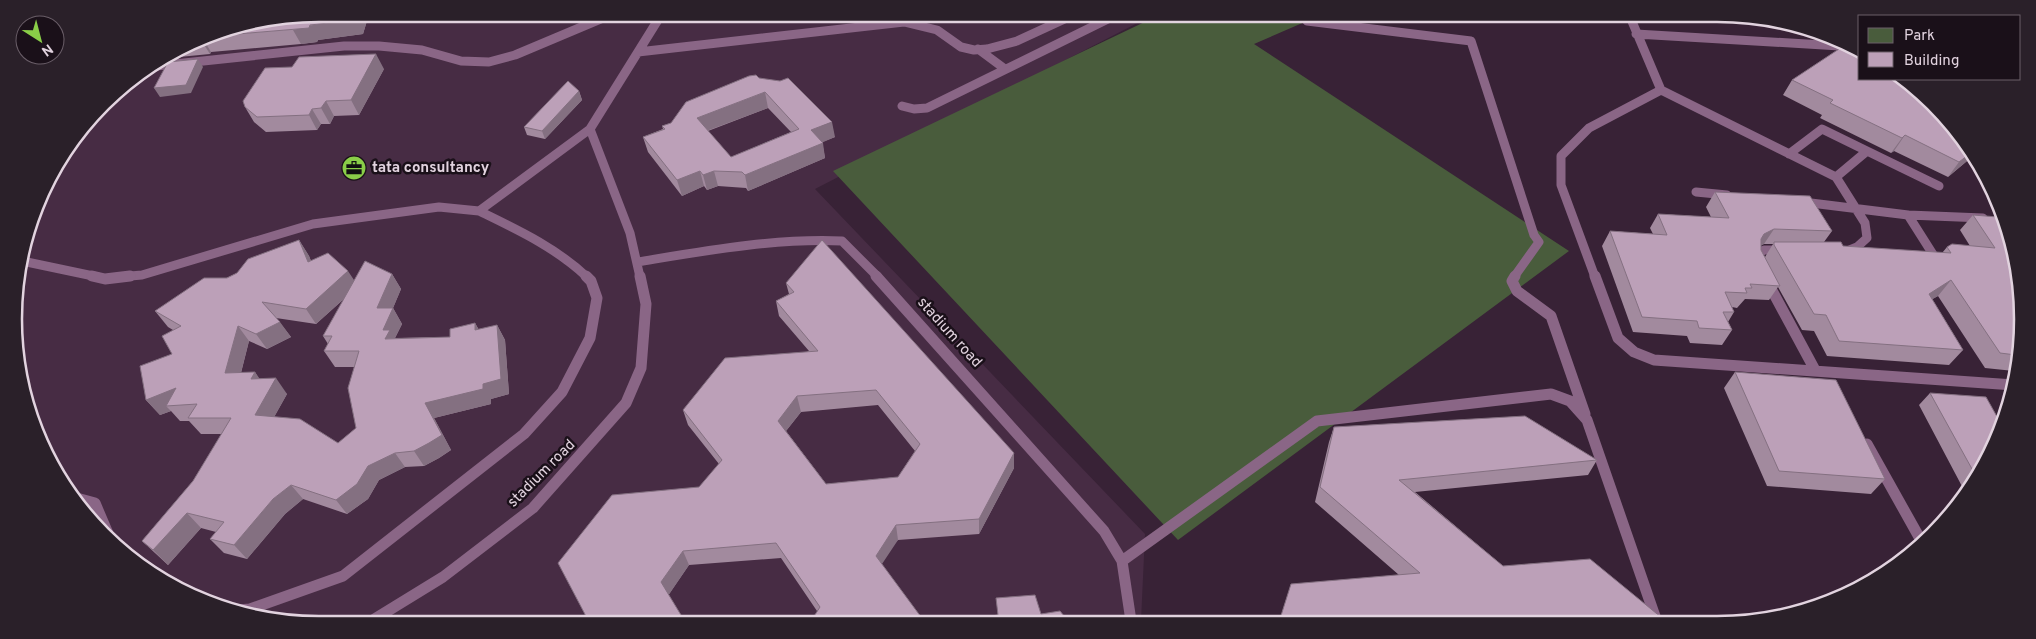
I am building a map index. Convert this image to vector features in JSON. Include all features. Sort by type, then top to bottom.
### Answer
[{"type":"lane","points":[[167,65],[344,46],[379,46],[422,50],[461,61],[489,62],[515,55],[591,23]]},
{"type":"lane","points":[[479,211],[590,129],[656,23]]},
{"type":"lane","points":[[638,52],[895,23]]},
{"type":"lane","points":[[910,23],[930,26],[963,48],[978,49],[996,47],[1026,37],[1056,23]]},
{"type":"lane","points":[[902,106],[914,109],[927,108],[1100,23]]},
{"type":"lane","points":[[1323,23],[1471,41],[1534,235],[1539,242],[1512,281],[1518,291],[1551,316],[1655,616]]},
{"type":"lane","points":[[1632,23],[1661,90],[1836,177],[1865,223],[1867,238],[1857,248],[1844,252],[1835,252]]},
{"type":"lane","points":[[1636,34],[1831,45]]},
{"type":"lane","points":[[978,49],[1005,69]]},
{"type":"lane","points":[[1661,90],[1589,128],[1561,156],[1561,185],[1618,338],[1634,352],[1654,360],[2006,385]]},
{"type":"lane","name":"stadium road","points":[[380,616],[443,577],[533,508],[584,453],[626,403],[641,368],[646,304],[630,233],[590,129]]},
{"type":"lane","points":[[1789,154],[1822,129],[1939,186]]},
{"type":"lane","points":[[1836,177],[1867,151]]},
{"type":"lane","points":[[1696,192],[1735,196]]},
{"type":"lane","points":[[1794,202],[1908,214],[1990,218]]},
{"type":"lane","points":[[28,262],[105,280],[142,275],[313,224],[439,207],[479,211],[541,241],[569,260],[591,281],[597,298],[590,338],[562,392],[524,434],[343,576],[252,608]]},
{"type":"lane","points":[[1908,214],[1934,256]]},
{"type":"lane","name":"stadium road","points":[[637,262],[706,251],[815,240],[842,241],[861,259],[1104,531],[1122,561],[1130,616]]},
{"type":"lane","points":[[1791,251],[1764,250],[1758,254],[1757,262],[1821,371],[1836,388]]},
{"type":"lane","points":[[1122,561],[1317,421],[1551,394],[1570,401],[1587,420]]},
{"type":"lane","points":[[1860,432],[1918,537]]},
{"type":"lane","points":[[84,500],[95,503],[104,524]]},
{"type":"shaded area","points":[[300,23],[1137,23],[815,189],[1145,534],[1141,616],[300,616],[262,611],[206,594],[171,577],[154,566],[109,530],[73,485],[62,468],[45,433],[28,377],[22,320],[28,262],[38,224],[62,171],[84,139],[109,109],[154,73],[188,53],[224,38],[262,28]]},
{"type":"green space","points":[[1142,23],[1302,23],[1254,44],[1569,251],[1178,540],[833,171]]},
{"type":"building","points":[[328,23],[310,25],[309,28],[240,34],[281,25]]},
{"type":"building","points":[[1839,49],[1848,53],[1858,58],[1858,80],[1892,80],[1927,109],[1965,157],[1959,162],[1905,135],[1902,138],[1830,103],[1833,100],[1792,80]]},
{"type":"building","points":[[376,54],[351,100],[326,101],[321,108],[312,109],[309,115],[257,117],[245,107],[243,101],[265,68],[292,67],[299,57]]},
{"type":"building","points":[[198,59],[186,85],[154,88],[166,65],[172,62]]},
{"type":"building","points":[[756,75],[759,78],[780,81],[788,78],[832,122],[811,130],[823,143],[745,175],[742,172],[714,171],[703,175],[700,171],[677,180],[643,137],[665,129],[662,126],[671,123],[686,102],[749,76]],"holes":[[[765,92],[799,129],[731,157],[697,118]]]},
{"type":"building","points":[[568,81],[579,91],[542,131],[524,127]]},
{"type":"building","points":[[1715,192],[1810,196],[1832,231],[1774,229],[1764,234],[1761,239],[1761,250],[1780,286],[1750,284],[1752,288],[1745,288],[1747,293],[1725,292],[1734,312],[1723,312],[1732,330],[1699,328],[1697,321],[1642,317],[1610,231],[1667,235],[1658,214],[1729,218]]},
{"type":"building","points":[[1973,215],[1995,217],[1998,224],[2008,262],[2013,300],[2014,320],[2011,354],[2000,353],[1951,280],[1929,294],[1963,350],[1839,341],[1826,315],[1814,314],[1774,242],[1841,242],[1843,246],[1951,253],[1947,247],[1952,244],[1995,248]]},
{"type":"building","points":[[299,240],[308,262],[328,253],[348,271],[306,309],[262,302],[280,322],[256,334],[238,326],[225,373],[255,372],[251,379],[276,378],[255,415],[300,419],[338,443],[356,428],[348,388],[359,351],[324,351],[332,336],[323,336],[365,261],[392,274],[377,308],[393,308],[383,330],[390,330],[385,339],[450,337],[450,329],[475,323],[475,330],[497,325],[501,379],[483,384],[483,389],[425,403],[442,435],[414,451],[395,453],[368,466],[357,484],[336,500],[291,485],[273,499],[234,545],[210,539],[224,522],[187,513],[153,550],[142,541],[193,481],[231,418],[188,418],[197,404],[166,406],[176,388],[146,400],[140,366],[172,354],[162,336],[181,326],[155,311],[204,278],[227,278],[237,273],[248,259]]},
{"type":"building","points":[[822,240],[1014,453],[979,519],[896,525],[876,556],[920,616],[814,616],[820,607],[776,543],[683,551],[661,582],[682,616],[586,616],[558,563],[612,495],[699,487],[722,460],[683,410],[725,358],[818,351],[776,301],[794,292],[786,283]],"holes":[[[876,390],[920,444],[898,477],[826,484],[778,421],[797,396]]]},
{"type":"building","points":[[1735,372],[1836,380],[1885,479],[1779,471]]},
{"type":"building","points":[[1930,393],[1986,397],[1997,417],[1973,470]]},
{"type":"building","points":[[1525,416],[1597,460],[1399,480],[1503,566],[1590,559],[1660,616],[1281,616],[1291,584],[1420,573],[1320,487],[1334,427]]},
{"type":"building","points":[[1035,595],[1041,614],[1060,611],[1064,616],[991,616],[998,615],[996,598]]},
{"type":"place","name":"tata consultancy","points":[[354,168]]}]
